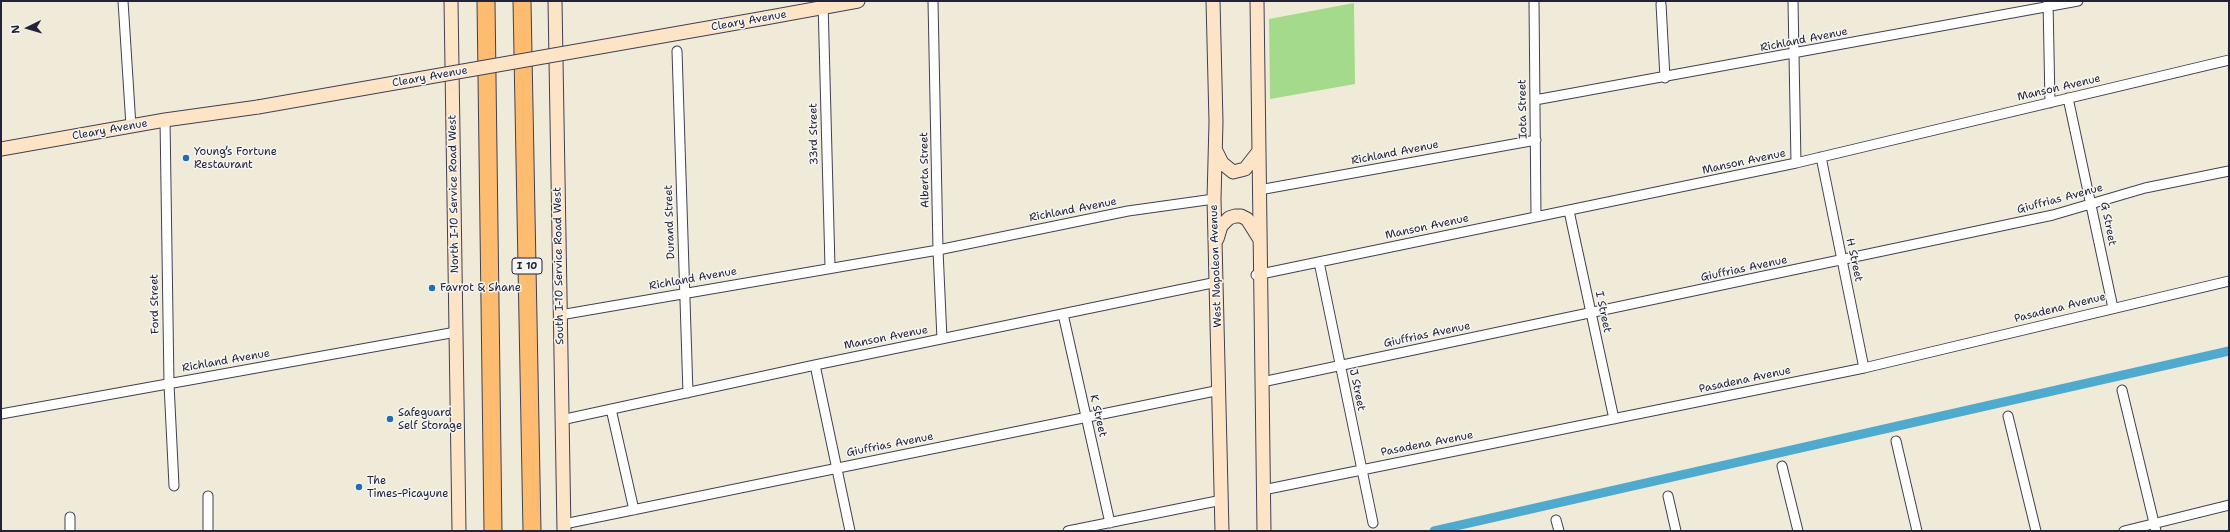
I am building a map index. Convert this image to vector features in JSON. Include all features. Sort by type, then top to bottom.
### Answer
[{"type":"highway","points":[[486,1],[493,531]]},
{"type":"highway","name":"I 10","points":[[522,1],[532,531]]},
{"type":"street","points":[[123,1],[131,126]]},
{"type":"street","name":"North I-10 Service Road West","points":[[451,1],[459,531]]},
{"type":"street","name":"South I-10 Service Road West","points":[[555,1],[564,527]]},
{"type":"street","name":"Cleary Avenue","points":[[1,149],[165,120],[258,107],[765,18],[823,4],[858,1]]},
{"type":"street","name":"Alberta Street","points":[[933,1],[938,250],[942,339]]},
{"type":"street","name":"West Napoleon Avenue","points":[[1213,1],[1215,150],[1214,199],[1220,390],[1222,531]]},
{"type":"street","points":[[1256,1],[1260,238],[1257,274],[1262,382],[1264,531]]},
{"type":"street","name":"Iota Street","points":[[1534,1],[1536,217]]},
{"type":"street","points":[[1793,1],[1796,164]]},
{"type":"street","name":"Richland Avenue","points":[[1535,100],[1794,54],[2048,4],[2078,1]]},
{"type":"street","points":[[1660,2],[1665,78]]},
{"type":"street","name":"33rd Street","points":[[823,4],[830,267]]},
{"type":"street","points":[[2048,4],[2050,103]]},
{"type":"street","name":"Durand Street","points":[[677,51],[688,393]]},
{"type":"street","name":"Manson Avenue","points":[[1257,274],[1796,164],[2229,60]]},
{"type":"street","name":"G Street","points":[[2068,98],[2092,204],[2113,308]]},
{"type":"street","name":"Ford Street","points":[[165,120],[169,384],[174,486]]},
{"type":"street","name":"Richland Avenue","points":[[1259,190],[1536,140]]},
{"type":"street","points":[[1215,150],[1222,163],[1233,172],[1245,169],[1259,151]]},
{"type":"street","name":"H Street","points":[[1821,157],[1864,368]]},
{"type":"street","name":"Giuffrias Avenue","points":[[1262,382],[2053,215],[2145,188],[2229,171]]},
{"type":"street","name":"Richland Avenue","points":[[560,315],[684,292],[938,250],[1121,213],[1214,199]]},
{"type":"street","name":"I Street","points":[[1568,210],[1614,419]]},
{"type":"street","points":[[1216,241],[1221,226],[1229,218],[1235,216],[1247,219],[1260,238]]},
{"type":"street","name":"J Street","points":[[1319,262],[1373,523]]},
{"type":"street","name":"Pasadena Avenue","points":[[1263,490],[1864,368],[2229,281]]},
{"type":"street","name":"Manson Avenue","points":[[561,420],[815,365],[1217,282]]},
{"type":"street","name":"K Street","points":[[1063,314],[1110,523]]},
{"type":"street","name":"Richland Avenue","points":[[1,414],[456,332]]},
{"type":"street","points":[[815,365],[850,531]]},
{"type":"street","name":"Giuffrias Avenue","points":[[564,527],[634,510],[1220,390]]},
{"type":"street","points":[[2122,390],[2155,527]]},
{"type":"street","points":[[611,409],[634,510]]},
{"type":"street","points":[[2008,416],[2036,531]]},
{"type":"street","points":[[1896,442],[1917,531]]},
{"type":"street","points":[[1782,466],[1798,531]]},
{"type":"street","points":[[208,496],[208,531]]},
{"type":"street","points":[[1668,496],[1676,531]]},
{"type":"street","points":[[1068,531],[1222,500]]},
{"type":"street","points":[[2124,531],[2155,527],[2229,505]]},
{"type":"street","points":[[70,517],[70,531]]},
{"type":"street","points":[[1556,520],[1559,531]]},
{"type":"green space","points":[[1354,3],[1355,84],[1270,99],[1269,19]]},
{"type":"waterway","points":[[1434,531],[2229,351]]},
{"type":"place","name":"Young’s Fortune Restaurant","points":[[186,158]]},
{"type":"place","name":"Favrot & Shane","points":[[432,288]]},
{"type":"place","name":"Safeguard Self Storage","points":[[390,419]]},
{"type":"place","name":"The Times-Picayune","points":[[359,487]]}]
